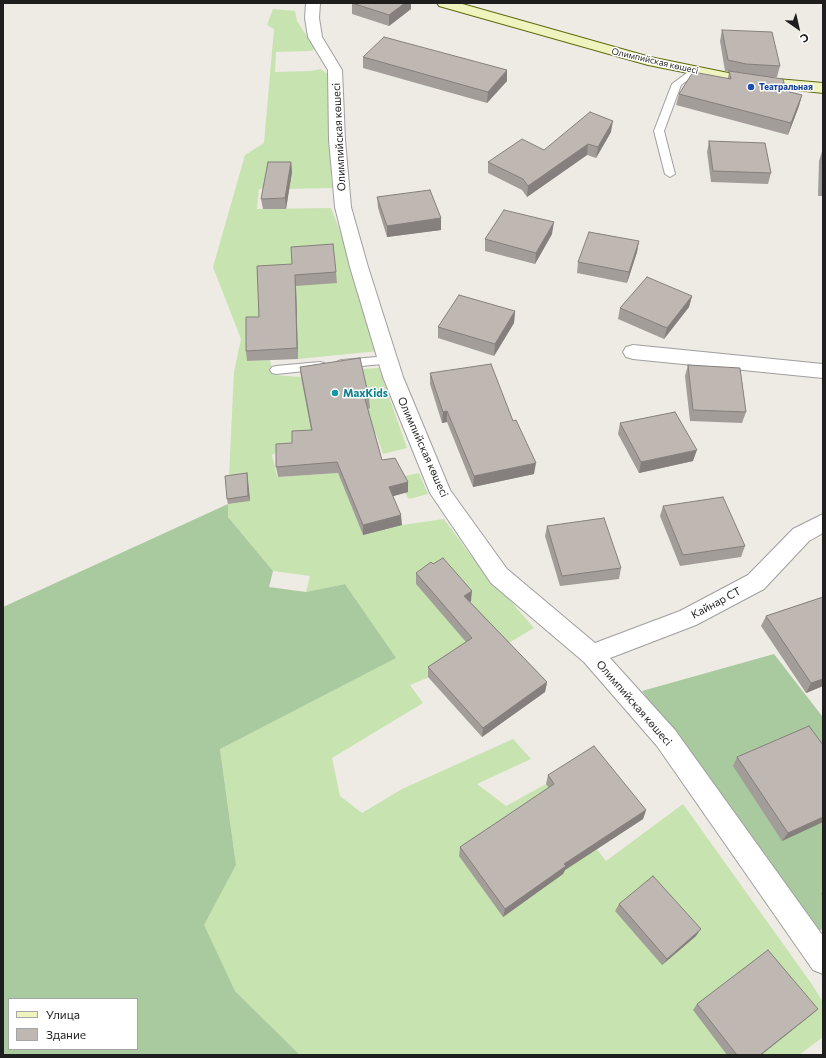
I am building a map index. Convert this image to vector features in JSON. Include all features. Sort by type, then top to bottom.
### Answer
[{"type":"street","name":"Олимпийская көшесі","points":[[313,3],[312,18],[316,37],[335,70],[337,140],[343,207],[359,267],[393,377],[441,493],[499,576],[592,655],[666,738],[823,960]]},
{"type":"street","name":"Олимпийская көшесі","points":[[444,3],[648,61],[743,80],[823,88]]},
{"type":"street","points":[[633,352],[823,370]]},
{"type":"street","name":"Кайнар СТ","points":[[592,655],[688,618],[756,582],[801,535],[823,523]]},
{"type":"lane","points":[[670,174],[659,131],[678,84],[695,71]]},
{"type":"lane","points":[[276,370],[388,360]]},
{"type":"green space","points":[[273,9],[295,11],[297,21],[316,48],[311,51],[276,52],[275,72],[311,71],[321,69],[331,77],[329,145],[332,188],[289,189],[292,173],[266,188],[259,189],[257,209],[331,208],[340,231],[379,351],[298,359],[297,325],[247,361],[270,360],[273,375],[301,377],[309,417],[360,369],[379,368],[407,448],[383,454],[376,434],[337,439],[294,441],[272,455],[277,477],[338,473],[363,535],[402,525],[444,519],[469,553],[534,628],[502,647],[410,685],[423,703],[332,758],[340,796],[362,813],[402,789],[513,739],[531,759],[477,784],[506,806],[546,784],[606,861],[683,804],[823,1002],[823,1037],[799,1055],[300,1055],[235,991],[203,925],[236,865],[220,748],[395,658],[345,584],[306,592],[310,576],[273,571],[228,517],[228,504],[249,501],[248,479],[229,476],[234,372],[241,339],[213,267],[245,155],[264,143],[274,29],[267,25]]},
{"type":"green space","points":[[419,473],[428,494],[409,499],[405,493],[408,492],[400,477]]},
{"type":"green space","points":[[228,504],[228,517],[273,571],[269,587],[306,592],[345,584],[396,658],[220,749],[236,865],[204,925],[235,991],[300,1055],[3,1055],[3,607]]},
{"type":"green space","points":[[774,654],[823,716],[823,929],[816,932],[642,691]]},
{"type":"building","points":[[352,3],[405,3],[389,15]]},
{"type":"building","points":[[722,30],[772,32],[780,66],[746,64],[728,60]]},
{"type":"building","points":[[384,37],[507,70],[488,92],[363,57]]},
{"type":"building","points":[[729,71],[783,79],[786,91],[802,95],[791,123],[679,94],[693,72],[731,79]]},
{"type":"building","points":[[590,112],[613,121],[598,147],[588,144],[528,186],[523,179],[488,162],[522,139],[544,150]]},
{"type":"building","points":[[709,141],[765,143],[771,173],[713,171]]},
{"type":"building","points":[[268,162],[291,162],[285,198],[261,199]]},
{"type":"building","points":[[430,190],[441,218],[387,226],[377,197]]},
{"type":"building","points":[[504,210],[554,222],[536,253],[485,239]]},
{"type":"building","points":[[589,232],[639,241],[629,272],[578,262]]},
{"type":"building","points":[[333,244],[336,272],[295,275],[297,348],[246,351],[246,317],[259,317],[257,266],[292,264],[291,247]]},
{"type":"building","points":[[647,277],[692,296],[667,328],[620,308]]},
{"type":"building","points":[[459,295],[515,311],[495,344],[438,327]]},
{"type":"building","points":[[360,358],[369,398],[365,399],[382,460],[395,458],[408,482],[389,487],[401,515],[363,525],[337,462],[276,467],[276,444],[292,443],[292,431],[312,430],[300,367]]},
{"type":"building","points":[[491,364],[513,421],[516,420],[536,463],[474,476],[447,411],[443,412],[430,373]]},
{"type":"building","points":[[688,365],[740,368],[746,412],[693,410]]},
{"type":"building","points":[[675,412],[697,450],[641,462],[620,423]]},
{"type":"building","points":[[247,473],[248,496],[227,499],[225,476]]},
{"type":"building","points":[[723,497],[745,546],[683,555],[663,506]]},
{"type":"building","points":[[604,518],[621,568],[562,576],[547,526]]},
{"type":"building","points":[[443,558],[472,591],[464,596],[547,682],[483,728],[428,667],[472,638],[416,573],[431,562],[433,564]]},
{"type":"building","points":[[823,597],[823,679],[811,683],[766,616]]},
{"type":"building","points":[[809,726],[823,745],[823,817],[788,833],[737,757]]},
{"type":"building","points":[[594,746],[646,810],[564,864],[566,866],[505,909],[460,847],[554,784],[548,775]]},
{"type":"building","points":[[653,876],[701,929],[667,959],[619,904]]},
{"type":"building","points":[[768,950],[818,1009],[760,1055],[737,1055],[697,1004]]},
{"type":"place","name":"Театральная","points":[[751,87]]},
{"type":"place","name":"MaxKids","points":[[335,393]]}]
